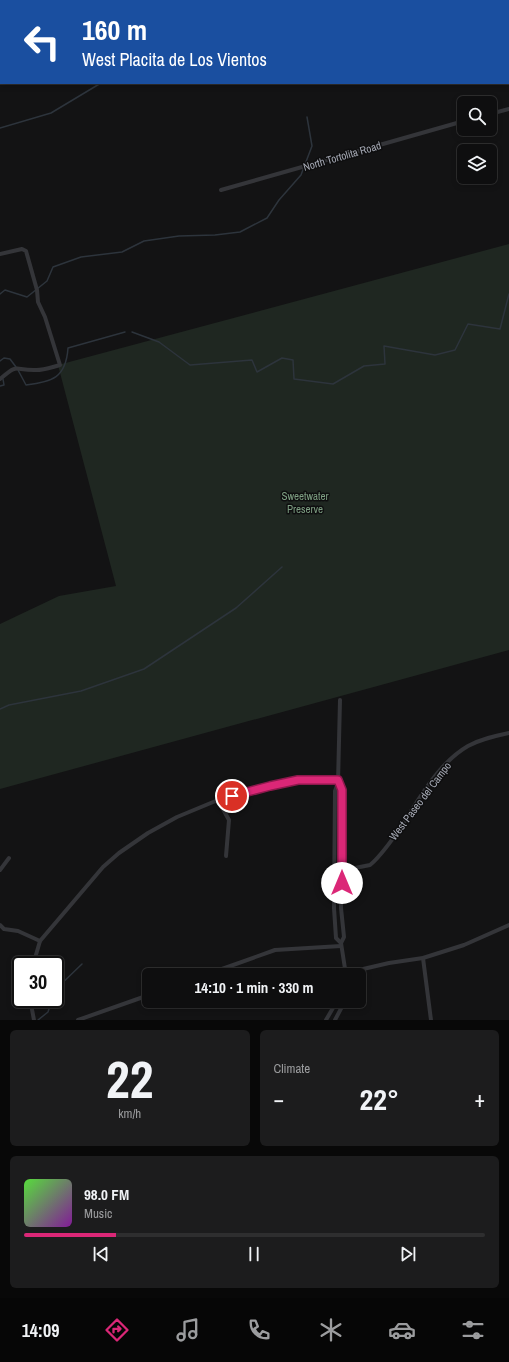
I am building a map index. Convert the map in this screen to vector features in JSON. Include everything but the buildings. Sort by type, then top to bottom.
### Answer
[{"type":"street","points":[[497,112],[509,109]]},
{"type":"street","name":"North Tortolita Road","points":[[221,190],[457,123]]},
{"type":"street","points":[[0,254],[22,249],[26,251],[37,290],[38,302],[45,317],[60,365],[35,370],[16,368],[10,370],[0,379]]},
{"type":"street","points":[[340,700],[338,782],[335,791],[334,908],[336,938],[341,944],[345,968]]},
{"type":"street","name":"West Paseo del Campo","points":[[335,872],[367,867],[373,863],[394,837],[444,766],[457,754],[469,746],[481,740],[509,733]]},
{"type":"street","points":[[36,956],[40,941],[103,867],[119,853],[148,833],[176,817],[218,800],[270,786],[298,780],[338,782]]},
{"type":"street","points":[[338,782],[342,790],[341,908],[344,938],[341,944]]},
{"type":"street","points":[[218,800],[229,820],[226,856]]},
{"type":"street","points":[[0,870],[9,858]]},
{"type":"street","points":[[0,925],[4,928],[18,931],[40,941]]},
{"type":"street","points":[[366,968],[389,962],[423,958],[464,944],[509,925]]},
{"type":"street","points":[[225,968],[275,950],[341,944]]},
{"type":"street","points":[[423,958],[431,1020]]},
{"type":"street","points":[[78,1020],[142,997]]},
{"type":"street","points":[[32,1008],[34,1020]]},
{"type":"street","points":[[326,1020],[333,1008]]},
{"type":"street","points":[[335,1020],[341,1008]]},
{"type":"green space","name":"Sweetwater Preserve","points":[[509,244],[509,650],[0,789],[0,624],[59,596],[116,586],[58,365]]},
{"type":"waterway","points":[[0,128],[51,113],[99,84]]},
{"type":"waterway","points":[[0,294],[5,290],[27,297],[47,281],[53,267],[81,257],[122,252],[144,241],[179,236],[215,235],[240,232],[267,218],[279,200],[301,175],[312,146],[307,117]]},
{"type":"waterway","points":[[132,332],[159,342],[190,365],[252,360],[257,372],[282,358],[293,360],[294,379],[333,384],[364,366],[385,364],[384,346],[435,355],[455,350],[468,324],[500,329],[509,294]]},
{"type":"waterway","points":[[18,370],[26,385],[50,380],[61,372],[67,358],[68,348],[125,332]]},
{"type":"waterway","points":[[0,361],[4,358],[10,359],[16,367]]},
{"type":"waterway","points":[[0,386],[4,385],[3,379]]},
{"type":"waterway","points":[[0,709],[9,705],[81,691],[144,669],[236,608],[282,567]]},
{"type":"waterway","points":[[64,981],[82,964]]},
{"type":"waterway","points":[[38,1020],[48,1012],[49,1008]]},
{"type":"route","points":[[232,796],[298,780],[338,780],[338,784],[342,790],[342,883]]}]
